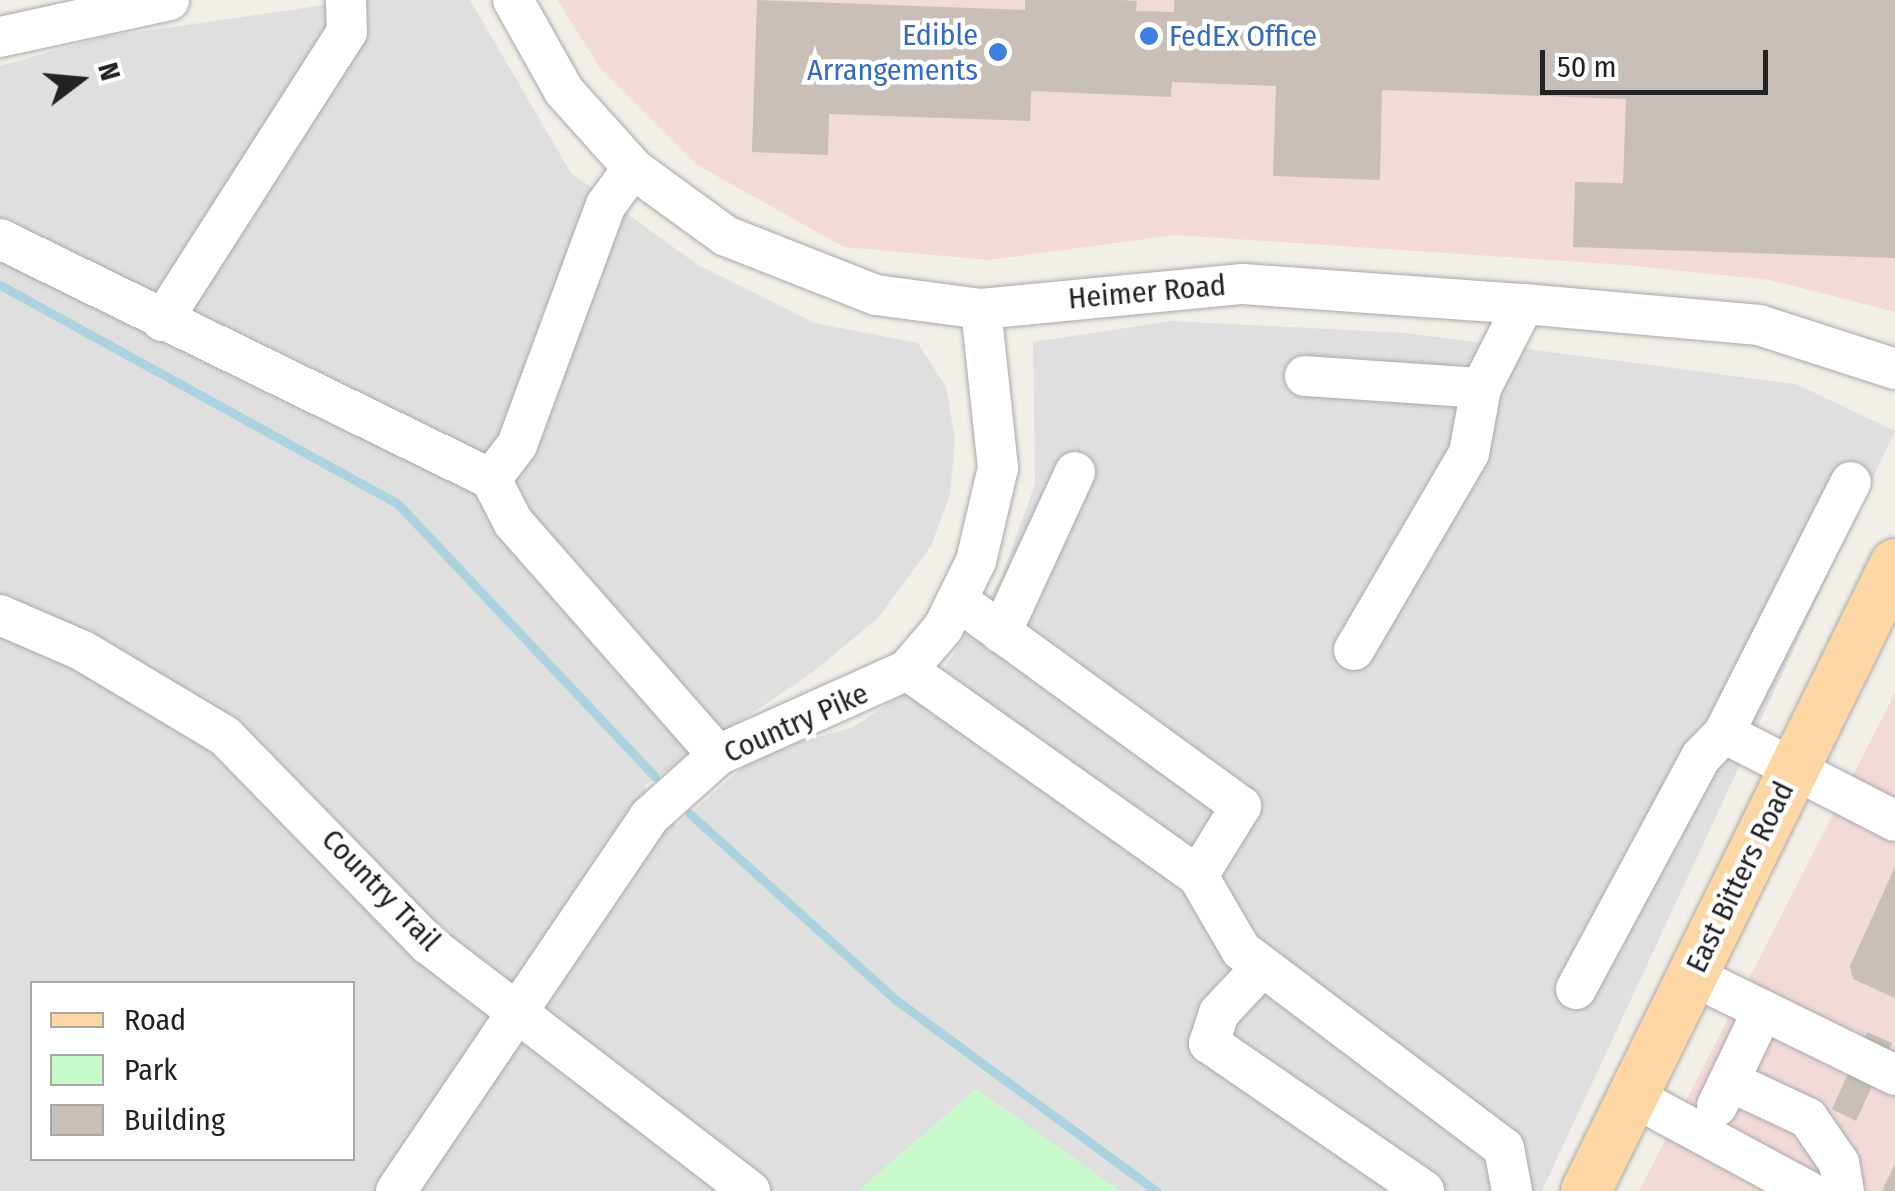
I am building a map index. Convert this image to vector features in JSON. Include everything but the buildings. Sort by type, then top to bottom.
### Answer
[{"type":"main road","name":"East Bitters Road","points":[[1586,1191],[1895,564]]},
{"type":"street","points":[[0,37],[169,0]]},
{"type":"street","points":[[162,321],[346,32],[346,0]]},
{"type":"street","name":"Heimer Road","points":[[513,0],[564,91],[633,168],[726,236],[824,279],[981,309],[1243,284],[1524,304],[1759,324],[1895,369]]},
{"type":"street","points":[[490,479],[517,446],[606,205],[633,168]]},
{"type":"street","points":[[0,240],[490,479],[513,522],[718,755]]},
{"type":"street","points":[[1354,650],[1468,452],[1481,388],[1524,304]]},
{"type":"street","points":[[981,309],[998,468],[988,523],[957,600],[907,670],[1198,876],[1262,967],[1504,1148],[1512,1191]]},
{"type":"street","points":[[1305,376],[1481,388]]},
{"type":"street","points":[[1001,632],[1076,472]]},
{"type":"street","points":[[1576,989],[1700,757],[1724,732],[1852,482]]},
{"type":"street","points":[[957,600],[1241,806],[1198,876]]},
{"type":"street","name":"Country Trail","points":[[0,615],[116,668],[225,736],[428,944],[750,1191]]},
{"type":"street","name":"Country Pike","points":[[396,1191],[519,1011],[588,894],[648,816],[718,755],[907,670]]},
{"type":"street","points":[[1724,732],[1895,821]]},
{"type":"street","points":[[1262,967],[1220,1013],[1209,1043],[1424,1191]]},
{"type":"street","points":[[1692,975],[1895,1074]]},
{"type":"street","points":[[1703,1134],[1763,1010]]},
{"type":"street","points":[[1729,1081],[1808,1118],[1839,1163],[1844,1191]]},
{"type":"street","points":[[1632,1096],[1808,1191]]},
{"type":"shaded area","points":[[359,0],[470,0],[571,173],[698,265],[815,323],[918,343],[946,387],[955,438],[950,495],[931,546],[879,617],[813,672],[644,786],[676,826],[758,754],[853,727],[946,666],[1001,578],[1035,484],[1033,342],[1172,321],[1406,333],[1796,384],[1895,431],[1542,1191],[1120,1191],[976,1089],[858,1191],[0,1191],[0,66],[103,37]]},
{"type":"shaded area","points":[[557,0],[1895,0],[1895,312],[1770,280],[1626,265],[1175,235],[989,260],[844,247],[697,165],[601,69]]},
{"type":"shaded area","points":[[1895,693],[1895,1191],[1639,1191],[1757,963]]},
{"type":"green space","points":[[976,1089],[1120,1191],[858,1191]]},
{"type":"waterway","points":[[0,285],[397,503],[655,777]]},
{"type":"waterway","points":[[690,814],[896,1000],[1156,1191]]},
{"type":"place","name":"FedEx Office","points":[[1149,36]]},
{"type":"place","name":"Edible Arrangements","points":[[998,52]]}]
